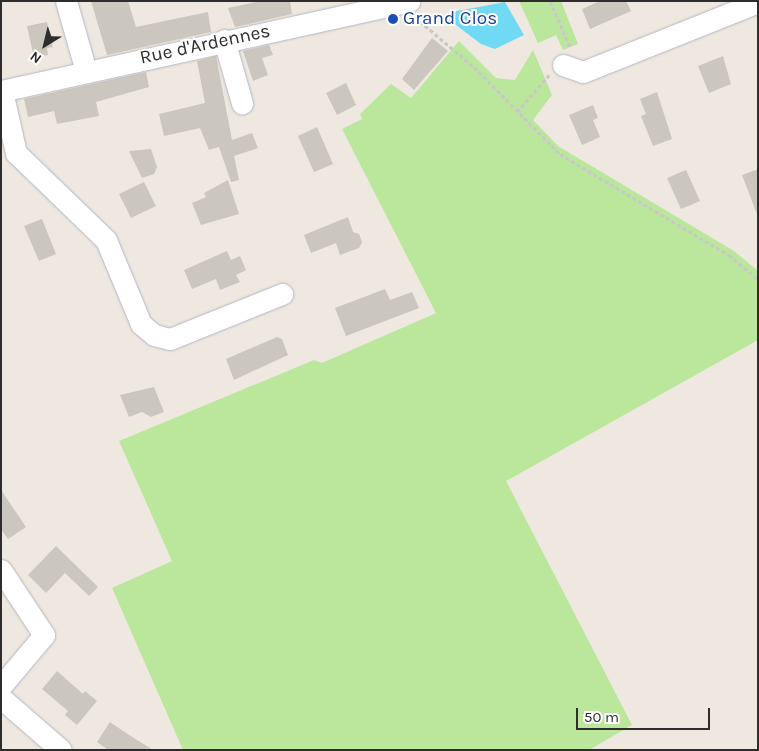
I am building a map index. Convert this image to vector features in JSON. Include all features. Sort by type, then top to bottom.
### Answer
[{"type":"street","points":[[66,1],[86,72]]},
{"type":"street","name":"Rue d'Ardennes","points":[[2,91],[224,40],[404,3]]},
{"type":"street","points":[[566,56],[583,72],[756,4]]},
{"type":"street","points":[[224,40],[242,103]]},
{"type":"street","points":[[2,91],[16,152],[106,240],[141,324],[154,335],[170,339],[282,294]]},
{"type":"street","points":[[1,570],[44,636],[1,686]]},
{"type":"street","points":[[1,698],[61,750]]},
{"type":"path","points":[[550,1],[566,56]]},
{"type":"path","points":[[404,3],[474,67],[560,154],[729,255],[758,279]]},
{"type":"path","points":[[517,112],[543,80]]},
{"type":"green space","points":[[519,1],[561,1],[578,44],[563,50],[556,35],[538,43]]},
{"type":"green space","points":[[459,41],[496,78],[515,80],[533,50],[552,95],[533,120],[558,146],[734,251],[758,271],[758,340],[506,481],[632,725],[589,750],[183,750],[112,588],[172,561],[119,441],[314,360],[322,363],[436,313],[342,129],[362,119],[360,114],[391,84],[411,98]]},
{"type":"water","points":[[505,2],[524,35],[495,49],[481,44],[452,22],[452,14],[457,11]]},
{"type":"building","points":[[91,1],[128,1],[136,27],[208,12],[211,32],[107,55]]},
{"type":"building","points":[[261,1],[290,1],[292,14],[235,27],[228,8]]},
{"type":"building","points":[[600,1],[626,1],[631,11],[590,29],[582,9]]},
{"type":"building","points":[[47,22],[53,47],[47,48],[48,55],[34,58],[27,26]]},
{"type":"building","points":[[432,38],[448,51],[414,90],[402,79]]},
{"type":"building","points":[[269,45],[273,55],[262,58],[268,75],[253,81],[243,51]]},
{"type":"building","points":[[216,56],[232,140],[252,133],[258,148],[234,156],[239,180],[231,182],[219,147],[209,150],[200,128],[164,136],[159,114],[205,103],[197,61]]},
{"type":"building","points":[[723,56],[731,84],[709,93],[698,66]]},
{"type":"building","points":[[146,72],[149,87],[96,102],[99,116],[57,124],[54,111],[28,117],[24,99]]},
{"type":"building","points":[[346,83],[356,105],[337,115],[326,93]]},
{"type":"building","points":[[657,92],[672,139],[653,146],[641,116],[646,114],[640,99]]},
{"type":"building","points":[[593,105],[598,118],[593,120],[600,137],[582,145],[569,115]]},
{"type":"building","points":[[317,127],[333,164],[314,172],[298,136]]},
{"type":"building","points":[[151,149],[157,167],[154,174],[142,178],[129,151]]},
{"type":"building","points":[[758,169],[758,214],[757,214],[742,175]]},
{"type":"building","points":[[686,170],[700,201],[681,209],[667,178]]},
{"type":"building","points":[[228,180],[239,214],[201,225],[192,203],[206,197],[204,193]]},
{"type":"building","points":[[144,182],[156,206],[131,218],[119,194]]},
{"type":"building","points":[[348,217],[353,232],[359,234],[362,242],[359,248],[340,255],[336,243],[311,253],[304,235]]},
{"type":"building","points":[[42,219],[56,254],[39,261],[24,226]]},
{"type":"building","points":[[227,251],[231,260],[240,256],[246,270],[236,275],[240,282],[220,290],[216,279],[192,289],[184,270]]},
{"type":"building","points":[[385,289],[390,300],[412,292],[419,308],[346,336],[335,308]]},
{"type":"building","points":[[277,337],[282,339],[288,355],[234,380],[226,359]]},
{"type":"building","points":[[154,387],[164,412],[151,417],[142,412],[129,417],[120,395]]},
{"type":"building","points":[[1,490],[26,527],[8,539],[1,529]]},
{"type":"building","points":[[56,546],[98,587],[89,596],[65,573],[46,593],[28,575]]},
{"type":"building","points":[[57,671],[83,694],[85,691],[97,701],[77,725],[65,715],[68,711],[42,689]]},
{"type":"building","points":[[110,722],[153,750],[108,750],[97,742]]},
{"type":"place","name":"Grand Clos","points":[[393,19]]}]
